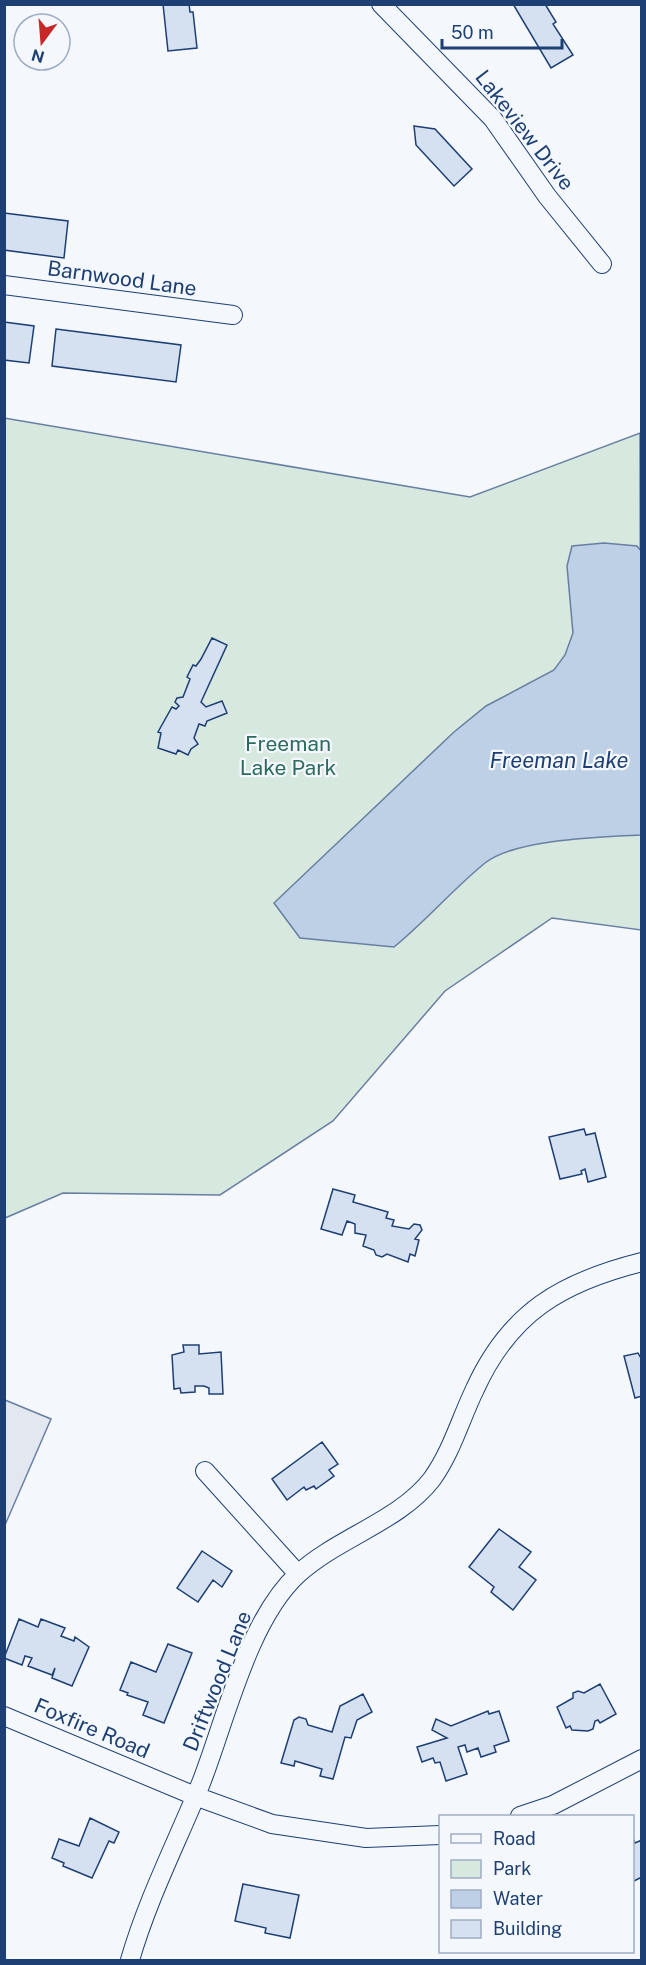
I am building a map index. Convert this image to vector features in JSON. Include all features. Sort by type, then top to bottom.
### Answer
[{"type":"street","name":"Lakeview Drive","points":[[381,4],[488,112],[548,196],[602,264]]},
{"type":"street","name":"Barnwood Lane","points":[[4,285],[233,315]]},
{"type":"street","name":"Driftwood Lane","points":[[130,1960],[158,1879],[195,1796],[260,1628],[279,1595],[298,1574],[325,1553],[408,1502],[430,1481],[450,1451],[484,1370],[520,1320],[551,1296],[573,1285],[642,1263]]},
{"type":"street","points":[[206,1472],[298,1574]]},
{"type":"street","name":"Foxfire Road","points":[[4,1716],[195,1796],[272,1824],[319,1833],[366,1838],[439,1835]]},
{"type":"street","points":[[523,1815],[554,1805],[642,1759]]},
{"type":"green space","name":"Freeman Lake Park","points":[[4,418],[470,497],[640,433],[641,930],[552,918],[445,991],[333,1121],[220,1195],[63,1193],[5,1218]]},
{"type":"shaded area","points":[[5,1400],[51,1419],[5,1525]]},
{"type":"water","name":"Freeman Lake","points":[[604,543],[637,546],[641,551],[641,835],[537,844],[499,855],[473,873],[394,947],[300,938],[274,903],[454,732],[486,706],[554,670],[565,655],[573,633],[567,566],[572,546]]},
{"type":"building","points":[[163,4],[189,4],[190,12],[193,12],[197,48],[168,51]]},
{"type":"building","points":[[513,4],[545,4],[556,22],[553,24],[573,55],[551,68]]},
{"type":"building","points":[[414,126],[435,129],[472,169],[454,186],[416,145]]},
{"type":"building","points":[[4,213],[68,221],[64,258],[4,250]]},
{"type":"building","points":[[4,322],[34,326],[29,363],[4,360]]},
{"type":"building","points":[[56,329],[181,345],[176,382],[52,366]]},
{"type":"building","points":[[212,638],[227,645],[201,702],[206,707],[222,701],[227,713],[207,721],[205,726],[199,724],[194,738],[198,744],[191,749],[188,755],[178,750],[176,754],[158,748],[161,733],[158,732],[172,707],[176,709],[179,706],[175,702],[177,698],[183,697],[190,679],[187,677],[193,665],[196,666],[201,659]]},
{"type":"building","points":[[584,1129],[586,1135],[595,1133],[606,1177],[588,1182],[585,1169],[581,1171],[582,1174],[560,1179],[549,1137]]},
{"type":"building","points":[[333,1189],[355,1195],[353,1202],[388,1212],[386,1218],[394,1220],[392,1226],[409,1229],[414,1224],[420,1225],[422,1230],[415,1239],[419,1240],[415,1256],[410,1254],[408,1262],[387,1254],[382,1257],[376,1255],[374,1250],[363,1246],[366,1235],[355,1233],[355,1224],[347,1221],[342,1235],[321,1229]]},
{"type":"building","points":[[183,1345],[199,1345],[199,1354],[221,1352],[223,1394],[209,1394],[209,1388],[204,1386],[195,1386],[195,1392],[181,1393],[180,1388],[174,1389],[172,1355],[184,1352]]},
{"type":"building","points":[[638,1353],[642,1360],[642,1396],[635,1398],[624,1356]]},
{"type":"building","points":[[322,1442],[338,1464],[329,1470],[334,1476],[316,1489],[314,1486],[306,1490],[304,1487],[287,1500],[272,1479]]},
{"type":"building","points":[[499,1529],[531,1552],[519,1567],[536,1580],[513,1610],[491,1592],[494,1587],[469,1567]]},
{"type":"building","points":[[202,1551],[232,1571],[222,1587],[213,1580],[198,1602],[177,1588]]},
{"type":"building","points":[[19,1619],[38,1627],[41,1619],[65,1628],[61,1636],[74,1641],[75,1637],[89,1647],[72,1686],[52,1678],[55,1668],[52,1675],[28,1666],[32,1658],[25,1656],[22,1665],[4,1658]]},
{"type":"building","points":[[168,1644],[192,1653],[164,1723],[143,1715],[148,1702],[127,1695],[128,1693],[120,1690],[131,1662],[156,1672]]},
{"type":"building","points":[[600,1684],[616,1714],[600,1723],[598,1720],[595,1721],[593,1729],[588,1731],[572,1730],[570,1726],[566,1728],[557,1707],[573,1698],[573,1693],[578,1691],[584,1693]]},
{"type":"building","points":[[363,1694],[372,1712],[357,1720],[351,1738],[345,1737],[333,1779],[320,1776],[322,1769],[295,1761],[294,1766],[281,1763],[294,1720],[299,1717],[306,1719],[308,1725],[332,1732],[340,1706]]},
{"type":"building","points":[[488,1711],[489,1714],[499,1711],[509,1741],[494,1746],[496,1752],[481,1757],[478,1748],[467,1752],[465,1745],[458,1747],[467,1774],[446,1781],[440,1762],[435,1763],[433,1758],[422,1762],[417,1747],[447,1738],[432,1730],[436,1719],[451,1726]]},
{"type":"building","points":[[90,1818],[119,1832],[114,1843],[109,1841],[92,1878],[63,1866],[64,1863],[52,1858],[59,1839],[79,1846]]},
{"type":"building","points":[[634,1840],[635,1843],[642,1840],[642,1877],[634,1881]]},
{"type":"building","points":[[243,1884],[299,1895],[290,1938],[265,1933],[266,1928],[235,1921]]}]
